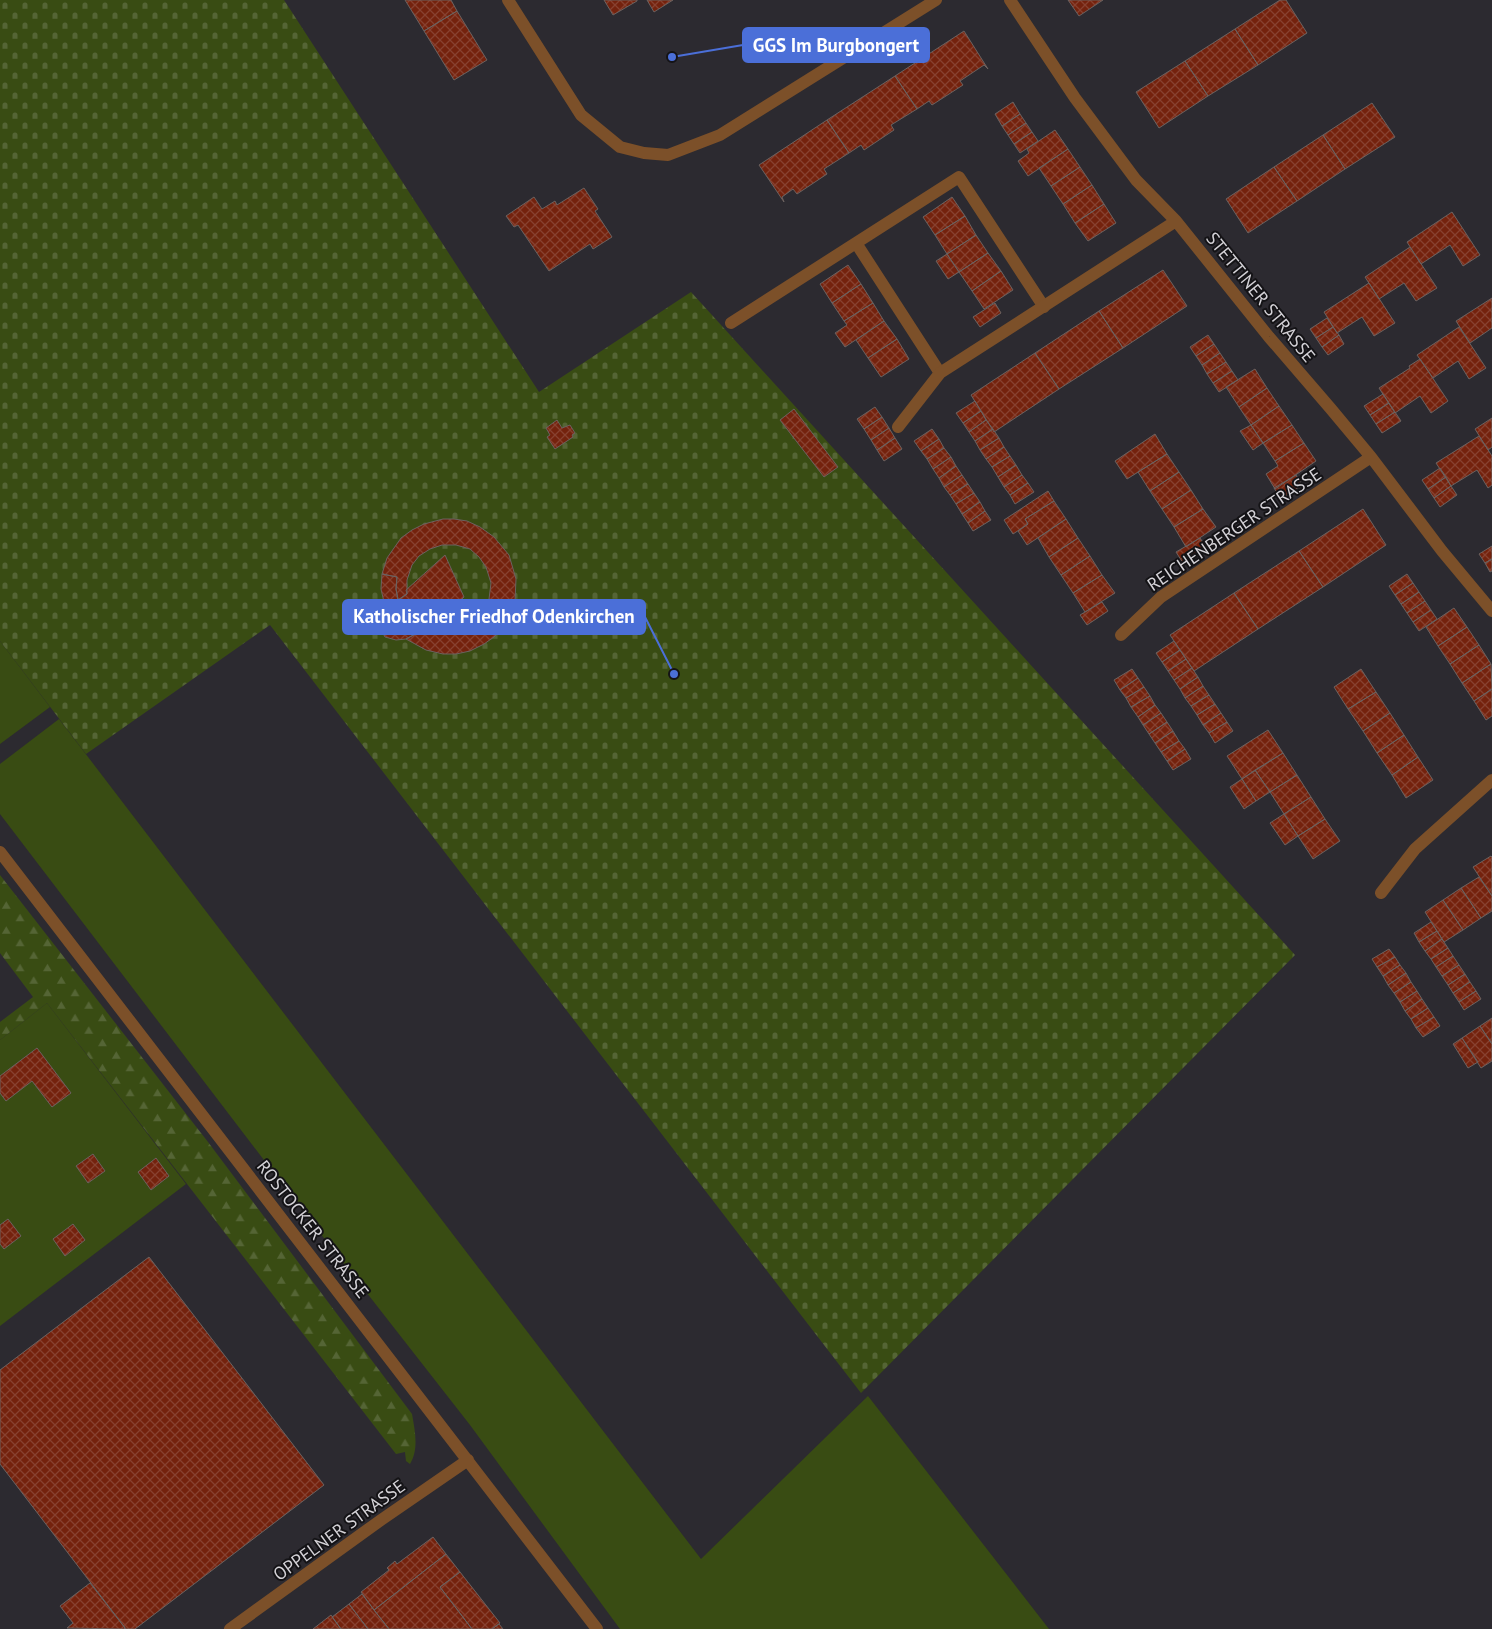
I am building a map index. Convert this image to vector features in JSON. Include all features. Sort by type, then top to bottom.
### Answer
[{"type":"street","points":[[508,0],[581,115],[620,147],[644,153],[668,155],[720,135],[936,0]]},
{"type":"street","name":"STETTINER STRASSE","points":[[1010,0],[1075,98],[1130,172],[1176,220],[1269,337],[1371,457],[1442,551],[1492,611]]},
{"type":"street","points":[[731,323],[959,176],[1044,307]]},
{"type":"street","points":[[898,427],[940,373],[1176,220]]},
{"type":"street","points":[[856,242],[940,373]]},
{"type":"street","name":"REICHENBERGER STRASSE","points":[[1121,635],[1161,597],[1371,457]]},
{"type":"street","points":[[1381,894],[1415,849],[1492,780]]},
{"type":"street","name":"ROSTOCKER STRASSE","points":[[0,852],[597,1629]]},
{"type":"street","name":"OPPELNER STRASSE","points":[[230,1629],[468,1460]]},
{"type":"green space","points":[[0,0],[284,0],[539,392],[691,292],[1295,955],[861,1393],[270,625],[86,754],[0,641]]},
{"type":"green space","points":[[0,641],[50,707],[0,744]]},
{"type":"green space","points":[[59,719],[701,1559],[868,1396],[1049,1629],[620,1629],[470,1425],[302,1210],[0,814],[0,764]]},
{"type":"green space","points":[[0,875],[208,1142],[412,1414],[415,1452],[410,1464],[406,1461],[405,1452],[396,1454],[47,1003],[0,1040],[0,1022],[33,997],[0,953]]},
{"type":"green space","points":[[47,1003],[186,1184],[0,1326],[0,1040]]},
{"type":"building","points":[[405,0],[451,0],[457,11],[424,31]]},
{"type":"building","points":[[604,0],[637,0],[637,1],[613,15]]},
{"type":"building","points":[[647,0],[673,0],[654,12]]},
{"type":"building","points":[[1068,0],[1103,0],[1079,16]]},
{"type":"building","points":[[1280,0],[1286,0],[1307,33],[1258,65],[1235,29]]},
{"type":"building","points":[[457,11],[487,60],[454,80],[424,31]]},
{"type":"building","points":[[1235,29],[1258,65],[1208,96],[1185,61]]},
{"type":"building","points":[[964,31],[988,69],[984,65],[960,81],[963,85],[932,105],[929,101],[917,109],[895,76]]},
{"type":"building","points":[[1185,61],[1208,96],[1159,128],[1136,92]]},
{"type":"building","points":[[895,76],[917,109],[891,125],[894,130],[864,150],[861,145],[849,153],[827,120]]},
{"type":"building","points":[[1013,102],[1020,114],[1002,126],[995,114]]},
{"type":"building","points":[[1372,103],[1395,137],[1345,169],[1323,135]]},
{"type":"building","points":[[1020,114],[1026,123],[1008,135],[1002,126]]},
{"type":"building","points":[[827,120],[849,153],[824,169],[827,174],[797,194],[793,189],[782,197],[784,202],[759,165]]},
{"type":"building","points":[[1026,123],[1032,132],[1014,144],[1008,135]]},
{"type":"building","points":[[1055,130],[1068,149],[1028,176],[1018,161],[1029,153],[1027,149]]},
{"type":"building","points":[[1032,132],[1038,141],[1020,153],[1014,144]]},
{"type":"building","points":[[1323,135],[1345,169],[1297,201],[1274,167]]},
{"type":"building","points":[[1068,149],[1080,167],[1051,186],[1039,168]]},
{"type":"building","points":[[1080,167],[1092,185],[1063,204],[1051,186]]},
{"type":"building","points":[[1274,167],[1297,201],[1248,233],[1226,199]]},
{"type":"building","points":[[1092,185],[1104,204],[1075,223],[1063,204]]},
{"type":"building","points":[[584,188],[598,209],[595,211],[612,237],[593,249],[590,244],[549,271],[518,225],[514,227],[506,216],[534,197],[542,209],[555,201],[557,205]]},
{"type":"building","points":[[952,197],[965,216],[935,235],[923,217]]},
{"type":"building","points":[[1104,204],[1116,223],[1088,241],[1075,223]]},
{"type":"building","points":[[1452,212],[1480,255],[1463,266],[1450,245],[1421,264],[1407,242]]},
{"type":"building","points":[[965,216],[976,235],[947,254],[935,235]]},
{"type":"building","points":[[976,235],[988,253],[959,272],[947,254]]},
{"type":"building","points":[[1410,247],[1437,288],[1416,301],[1404,283],[1379,299],[1365,277]]},
{"type":"building","points":[[988,253],[1001,271],[972,291],[959,272]]},
{"type":"building","points":[[947,254],[959,272],[948,279],[936,261]]},
{"type":"building","points":[[848,265],[861,284],[832,303],[820,284]]},
{"type":"building","points":[[1163,270],[1187,306],[1123,348],[1099,311]]},
{"type":"building","points":[[1001,271],[1013,290],[984,309],[972,291]]},
{"type":"building","points":[[1369,283],[1395,323],[1374,336],[1362,317],[1337,333],[1324,312]]},
{"type":"building","points":[[861,284],[873,303],[844,321],[832,303]]},
{"type":"building","points":[[1492,298],[1492,328],[1470,343],[1456,321]]},
{"type":"building","points":[[873,303],[884,321],[845,347],[835,333],[847,325],[844,321]]},
{"type":"building","points":[[995,303],[1001,313],[980,327],[973,317]]},
{"type":"building","points":[[1099,311],[1123,348],[1059,389],[1035,353]]},
{"type":"building","points":[[1327,318],[1333,327],[1316,338],[1310,329]]},
{"type":"building","points":[[884,321],[897,339],[868,358],[856,340]]},
{"type":"building","points":[[1333,327],[1339,335],[1322,347],[1316,338]]},
{"type":"building","points":[[1459,327],[1486,368],[1469,379],[1458,361],[1433,378],[1417,355]]},
{"type":"building","points":[[1208,335],[1214,344],[1196,356],[1190,347]]},
{"type":"building","points":[[1339,335],[1344,344],[1328,355],[1322,347]]},
{"type":"building","points":[[897,339],[909,359],[881,377],[868,358]]},
{"type":"building","points":[[1214,344],[1220,353],[1202,365],[1196,356]]},
{"type":"building","points":[[1035,353],[1059,389],[994,432],[971,395]]},
{"type":"building","points":[[1220,353],[1226,362],[1207,374],[1202,365]]},
{"type":"building","points":[[1420,359],[1448,401],[1431,413],[1420,396],[1395,413],[1379,388],[1410,368],[1409,366]]},
{"type":"building","points":[[1226,362],[1232,371],[1213,383],[1207,374]]},
{"type":"building","points":[[1255,369],[1267,388],[1239,407],[1226,387]]},
{"type":"building","points":[[1232,371],[1238,380],[1219,392],[1213,383]]},
{"type":"building","points":[[1267,388],[1279,406],[1251,425],[1239,407]]},
{"type":"building","points":[[1383,394],[1389,403],[1370,415],[1364,406]]},
{"type":"building","points":[[975,401],[981,411],[963,423],[956,413]]},
{"type":"building","points":[[1389,403],[1395,412],[1376,424],[1370,415]]},
{"type":"building","points":[[1279,406],[1292,425],[1263,443],[1251,425]]},
{"type":"building","points":[[875,407],[882,417],[864,429],[857,419]]},
{"type":"building","points":[[794,409],[838,467],[824,477],[780,420]]},
{"type":"building","points":[[981,411],[986,420],[969,432],[963,423]]},
{"type":"building","points":[[1395,412],[1401,421],[1382,433],[1376,424]]},
{"type":"building","points":[[882,417],[889,428],[871,440],[864,429]]},
{"type":"building","points":[[1492,418],[1492,447],[1488,450],[1475,429]]},
{"type":"building","points":[[557,420],[562,428],[570,425],[575,433],[572,435],[573,437],[555,449],[547,437],[550,435],[546,428]]},
{"type":"building","points":[[986,420],[993,429],[975,441],[969,432]]},
{"type":"building","points":[[1251,425],[1263,443],[1253,450],[1240,431]]},
{"type":"building","points":[[1292,425],[1304,443],[1275,461],[1263,443]]},
{"type":"building","points":[[889,428],[895,438],[877,450],[871,440]]},
{"type":"building","points":[[932,429],[939,439],[921,451],[914,441]]},
{"type":"building","points":[[993,429],[999,438],[980,450],[975,441]]},
{"type":"building","points":[[1155,434],[1167,454],[1127,479],[1115,461]]},
{"type":"building","points":[[1479,436],[1492,456],[1492,485],[1488,488],[1477,470],[1451,486],[1436,463]]},
{"type":"building","points":[[895,438],[902,449],[884,461],[877,450]]},
{"type":"building","points":[[999,438],[1004,447],[986,459],[980,450]]},
{"type":"building","points":[[939,439],[944,448],[927,459],[921,451]]},
{"type":"building","points":[[1304,443],[1316,461],[1275,489],[1266,474],[1278,466],[1275,461]]},
{"type":"building","points":[[1004,447],[1010,456],[992,467],[986,459]]},
{"type":"building","points":[[944,448],[951,457],[933,469],[927,459]]},
{"type":"building","points":[[1167,454],[1179,472],[1150,491],[1138,472]]},
{"type":"building","points":[[1010,456],[1016,465],[998,477],[992,467]]},
{"type":"building","points":[[951,457],[956,466],[939,478],[933,469]]},
{"type":"building","points":[[1016,465],[1022,475],[1004,487],[998,477]]},
{"type":"building","points":[[956,466],[962,475],[944,487],[939,478]]},
{"type":"building","points":[[1440,468],[1446,477],[1428,489],[1422,480]]},
{"type":"building","points":[[1179,472],[1191,490],[1162,509],[1150,491]]},
{"type":"building","points":[[962,475],[968,484],[950,495],[944,487]]},
{"type":"building","points":[[1022,475],[1028,483],[1010,495],[1004,487]]},
{"type":"building","points":[[1296,475],[1302,485],[1281,499],[1274,488]]},
{"type":"building","points":[[1446,477],[1451,486],[1434,498],[1428,489]]},
{"type":"building","points":[[1028,483],[1034,492],[1015,504],[1010,495]]},
{"type":"building","points":[[968,484],[974,493],[956,504],[950,495]]},
{"type":"building","points":[[1451,486],[1457,495],[1440,507],[1434,498]]},
{"type":"building","points":[[1191,490],[1203,509],[1174,527],[1162,509]]},
{"type":"building","points":[[1048,491],[1054,501],[1025,519],[1028,524],[1013,534],[1004,520]]},
{"type":"building","points":[[974,493],[980,502],[962,514],[956,504]]},
{"type":"building","points":[[1054,501],[1066,519],[1027,545],[1018,531],[1028,524],[1025,519]]},
{"type":"building","points":[[980,502],[985,511],[968,523],[962,514]]},
{"type":"building","points":[[1203,509],[1216,527],[1186,547],[1174,527]]},
{"type":"building","points":[[1363,509],[1386,545],[1323,587],[1299,551]]},
{"type":"building","points":[[985,511],[991,520],[973,531],[968,523]]},
{"type":"building","points":[[443,519],[467,521],[494,537],[509,555],[516,579],[515,601],[503,627],[484,644],[470,651],[456,654],[443,654],[426,650],[406,639],[431,625],[445,629],[459,628],[471,623],[480,615],[489,599],[491,583],[486,567],[479,557],[470,549],[456,545],[442,545],[430,549],[419,556],[412,565],[407,580],[407,594],[398,600],[396,589],[397,577],[382,574],[387,558],[401,538],[424,524]]},
{"type":"building","points":[[1066,519],[1078,538],[1049,557],[1038,538]]},
{"type":"building","points":[[1078,538],[1090,556],[1061,575],[1049,557]]},
{"type":"building","points":[[1200,538],[1206,547],[1183,563],[1176,552]]},
{"type":"building","points":[[1492,546],[1492,559],[1485,563],[1479,554]]},
{"type":"building","points":[[1299,551],[1323,587],[1258,629],[1234,593]]},
{"type":"building","points":[[445,555],[464,597],[437,623],[406,639],[396,640],[385,637],[379,626],[383,614],[407,594],[406,590]]},
{"type":"building","points":[[1090,556],[1102,575],[1073,593],[1061,575]]},
{"type":"building","points":[[1492,559],[1492,571],[1490,572],[1485,563]]},
{"type":"building","points":[[382,574],[397,577],[396,589],[398,600],[386,611],[381,589]]},
{"type":"building","points":[[1407,574],[1413,583],[1395,595],[1389,586]]},
{"type":"building","points":[[1102,575],[1115,593],[1085,612],[1073,593]]},
{"type":"building","points":[[1413,583],[1419,592],[1401,604],[1395,595]]},
{"type":"building","points":[[1419,592],[1425,601],[1407,613],[1401,604]]},
{"type":"building","points":[[1234,593],[1258,629],[1194,671],[1170,635]]},
{"type":"building","points":[[1425,601],[1431,610],[1413,622],[1407,613]]},
{"type":"building","points":[[1102,602],[1108,611],[1087,625],[1080,615]]},
{"type":"building","points":[[1454,608],[1467,627],[1438,646],[1426,627]]},
{"type":"building","points":[[1431,610],[1437,619],[1419,631],[1413,622]]},
{"type":"building","points":[[1467,627],[1479,645],[1450,664],[1438,646]]},
{"type":"building","points":[[1174,641],[1180,650],[1162,662],[1156,653]]},
{"type":"building","points":[[1479,645],[1491,664],[1462,683],[1450,664]]},
{"type":"building","points":[[1180,650],[1186,659],[1168,671],[1162,662]]},
{"type":"building","points":[[1186,659],[1192,668],[1174,680],[1168,671]]},
{"type":"building","points":[[1491,664],[1492,689],[1474,701],[1462,683]]},
{"type":"building","points":[[1192,668],[1198,677],[1180,689],[1174,680]]},
{"type":"building","points":[[1132,669],[1138,678],[1120,690],[1114,680]]},
{"type":"building","points":[[1361,669],[1376,692],[1348,709],[1334,687]]},
{"type":"building","points":[[1198,677],[1203,686],[1185,698],[1180,689]]},
{"type":"building","points":[[1138,678],[1144,687],[1126,698],[1120,690]]},
{"type":"building","points":[[1203,686],[1209,695],[1191,706],[1185,698]]},
{"type":"building","points":[[1144,687],[1150,696],[1131,707],[1126,698]]},
{"type":"building","points":[[1492,689],[1492,716],[1486,720],[1474,701]]},
{"type":"building","points":[[1376,692],[1390,713],[1363,731],[1348,709]]},
{"type":"building","points":[[1209,695],[1215,704],[1197,715],[1191,706]]},
{"type":"building","points":[[1150,696],[1155,705],[1138,717],[1131,707]]},
{"type":"building","points":[[1215,704],[1221,713],[1203,725],[1197,715]]},
{"type":"building","points":[[1155,705],[1161,713],[1143,725],[1138,717]]},
{"type":"building","points":[[1161,713],[1167,722],[1149,734],[1143,725]]},
{"type":"building","points":[[1221,713],[1227,722],[1209,733],[1203,725]]},
{"type":"building","points":[[1390,713],[1404,735],[1377,753],[1363,731]]},
{"type":"building","points":[[1167,722],[1173,731],[1155,743],[1149,734]]},
{"type":"building","points":[[1227,722],[1233,731],[1215,743],[1209,733]]},
{"type":"building","points":[[1268,730],[1283,753],[1242,779],[1227,756]]},
{"type":"building","points":[[1173,731],[1179,741],[1161,752],[1155,743]]},
{"type":"building","points":[[1404,735],[1418,757],[1392,775],[1377,753]]},
{"type":"building","points":[[1179,741],[1185,749],[1167,761],[1161,752]]},
{"type":"building","points":[[1185,749],[1191,759],[1173,770],[1167,761]]},
{"type":"building","points":[[1283,753],[1297,775],[1270,792],[1255,770]]},
{"type":"building","points":[[1418,757],[1433,780],[1406,798],[1392,775]]},
{"type":"building","points":[[1255,770],[1270,792],[1256,801],[1242,779]]},
{"type":"building","points":[[1297,775],[1311,797],[1284,814],[1270,792]]},
{"type":"building","points":[[1242,779],[1256,801],[1244,809],[1230,787]]},
{"type":"building","points":[[1311,797],[1325,819],[1298,836],[1284,814]]},
{"type":"building","points":[[1284,814],[1298,836],[1285,845],[1270,823]]},
{"type":"building","points":[[1325,819],[1340,841],[1313,859],[1298,836]]},
{"type":"building","points":[[1492,857],[1492,896],[1473,867]]},
{"type":"building","points":[[1479,877],[1492,896],[1492,911],[1481,918],[1461,888]]},
{"type":"building","points":[[1461,888],[1481,918],[1463,930],[1443,900]]},
{"type":"building","points":[[1443,900],[1463,930],[1444,942],[1425,912]]},
{"type":"building","points":[[1431,922],[1437,931],[1419,942],[1414,933]]},
{"type":"building","points":[[1437,931],[1442,939],[1425,951],[1419,942]]},
{"type":"building","points":[[1442,939],[1448,948],[1431,959],[1425,951]]},
{"type":"building","points":[[1448,948],[1453,956],[1436,967],[1431,959]]},
{"type":"building","points":[[1389,949],[1395,957],[1377,967],[1372,959]]},
{"type":"building","points":[[1453,956],[1459,965],[1442,976],[1436,967]]},
{"type":"building","points":[[1395,957],[1400,965],[1383,976],[1377,967]]},
{"type":"building","points":[[1400,965],[1406,973],[1388,985],[1383,976]]},
{"type":"building","points":[[1459,965],[1465,974],[1448,985],[1442,976]]},
{"type":"building","points":[[1406,973],[1411,982],[1394,993],[1388,985]]},
{"type":"building","points":[[1465,974],[1470,982],[1453,993],[1448,985]]},
{"type":"building","points":[[1411,982],[1417,991],[1400,1002],[1394,993]]},
{"type":"building","points":[[1470,982],[1476,991],[1459,1002],[1453,993]]},
{"type":"building","points":[[1417,991],[1422,999],[1405,1011],[1400,1002]]},
{"type":"building","points":[[1476,991],[1481,999],[1464,1010],[1459,1002]]},
{"type":"building","points":[[1422,999],[1428,1008],[1411,1019],[1405,1011]]},
{"type":"building","points":[[1428,1008],[1434,1017],[1416,1028],[1411,1019]]},
{"type":"building","points":[[1434,1017],[1440,1026],[1423,1037],[1416,1028]]},
{"type":"building","points":[[1492,1018],[1492,1044],[1480,1026]]},
{"type":"building","points":[[1480,1026],[1492,1044],[1492,1061],[1481,1068],[1462,1038]]},
{"type":"building","points":[[1462,1038],[1478,1062],[1468,1068],[1453,1044]]},
{"type":"building","points":[[37,1048],[71,1093],[52,1107],[32,1081],[6,1101],[0,1093],[0,1076]]},
{"type":"building","points":[[93,1154],[105,1171],[88,1183],[76,1166]]},
{"type":"building","points":[[156,1158],[169,1176],[151,1190],[138,1172]]},
{"type":"building","points":[[8,1219],[21,1236],[4,1249],[0,1244],[0,1225]]},
{"type":"building","points":[[73,1224],[85,1240],[65,1256],[53,1239]]},
{"type":"building","points":[[149,1257],[324,1485],[135,1629],[126,1629],[0,1464],[0,1370]]},
{"type":"building","points":[[433,1537],[446,1554],[374,1610],[361,1592],[389,1570],[387,1568],[395,1561],[397,1564]]},
{"type":"building","points":[[446,1554],[460,1572],[440,1587],[472,1629],[389,1629],[374,1610]]},
{"type":"building","points":[[460,1572],[500,1623],[492,1629],[472,1629],[440,1587]]},
{"type":"building","points":[[90,1583],[124,1629],[67,1628],[73,1623],[60,1606]]},
{"type":"building","points":[[362,1594],[389,1629],[368,1629],[349,1604]]},
{"type":"building","points":[[349,1604],[368,1629],[341,1629],[332,1617]]},
{"type":"building","points":[[331,1615],[341,1629],[313,1629]]},
{"type":"building","points":[[499,1624],[503,1629],[492,1629]]},
{"type":"place","name":"GGS Im Burgbongert","points":[[672,57]]},
{"type":"place","name":"Katholischer Friedhof Odenkirchen","points":[[674,674]]}]
